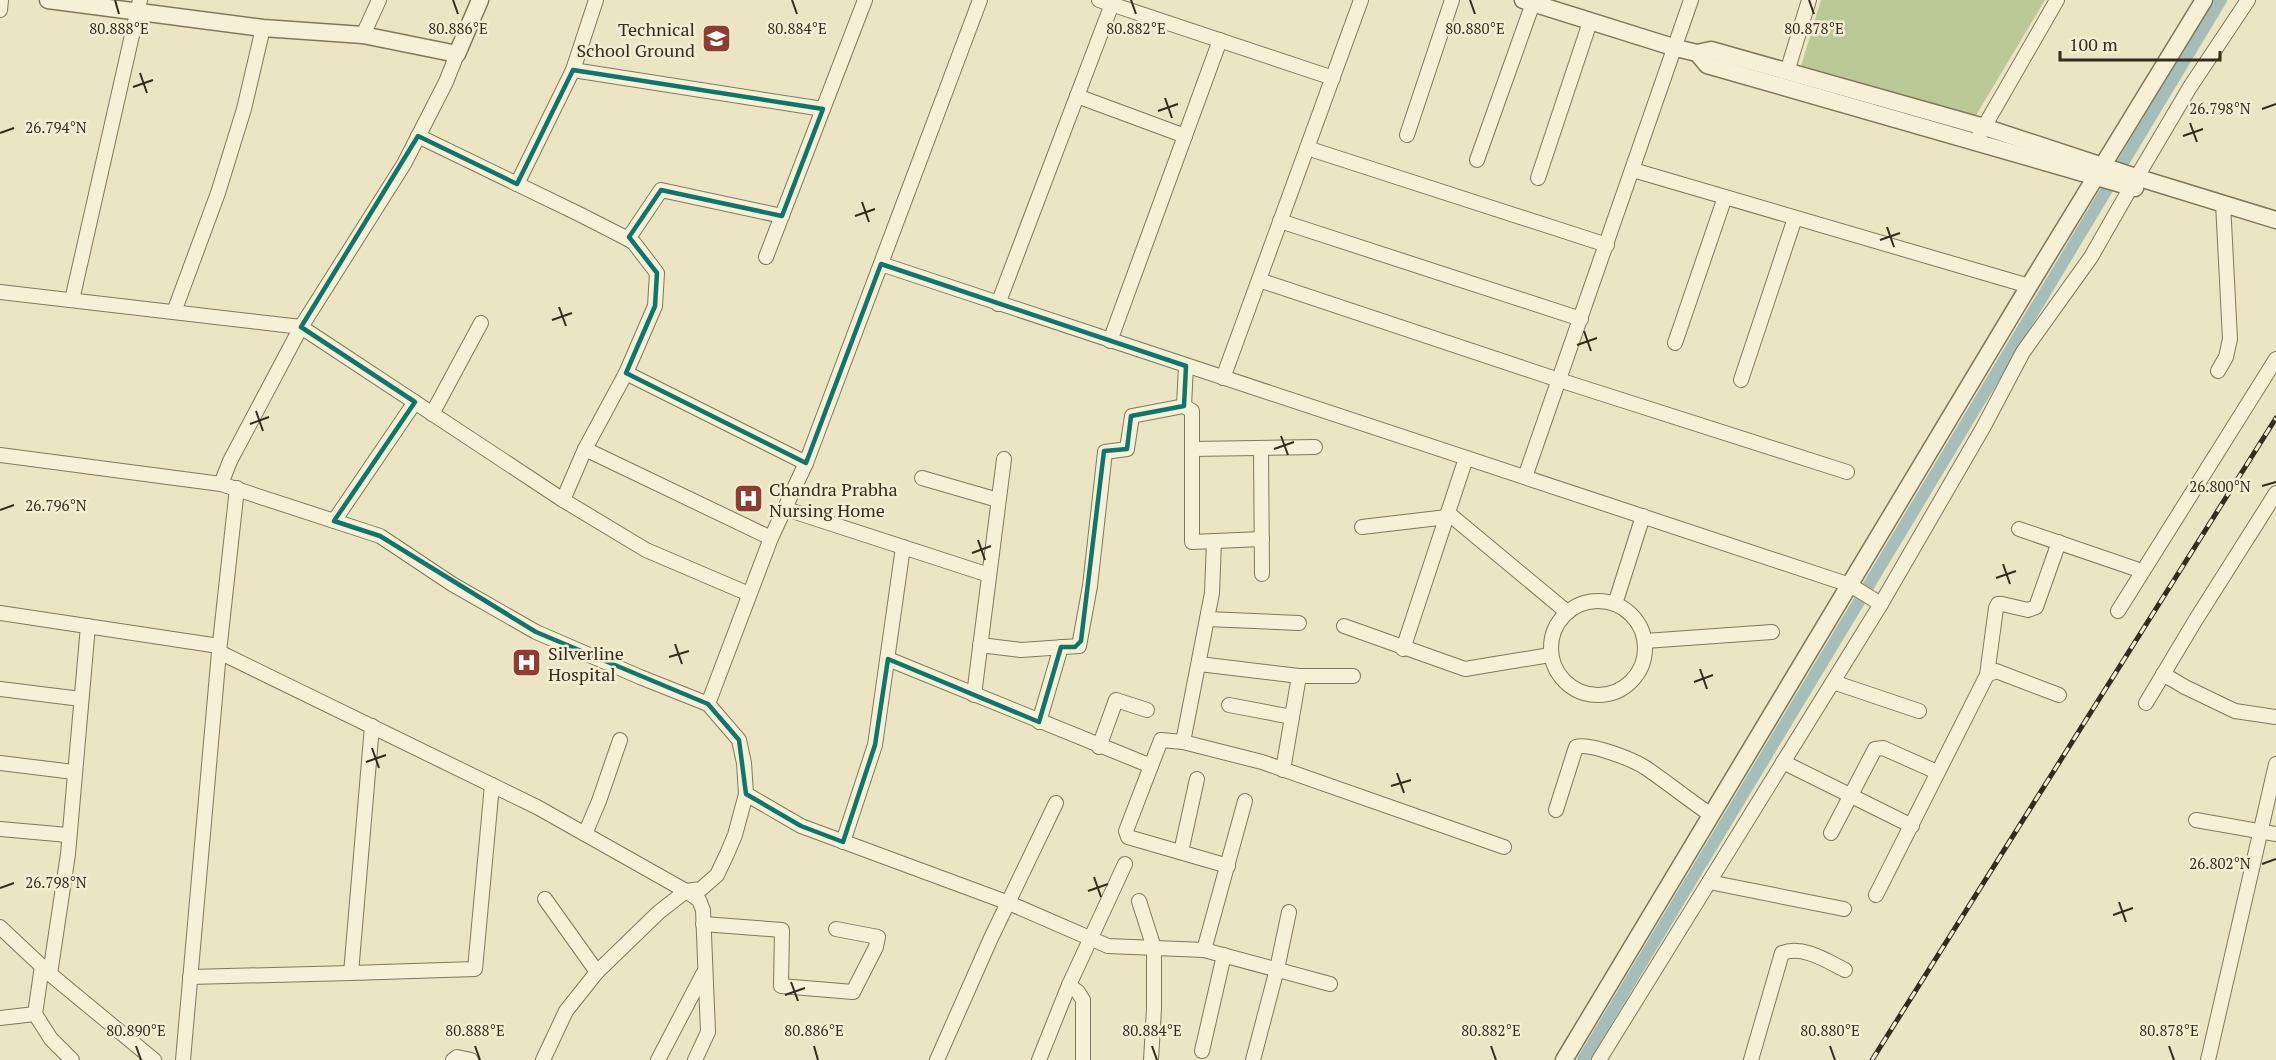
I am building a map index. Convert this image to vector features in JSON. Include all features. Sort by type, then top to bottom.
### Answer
[{"type":"street","points":[[0,10],[1,0]]},
{"type":"street","points":[[48,0],[138,6],[262,28],[363,35],[458,54]]},
{"type":"street","points":[[363,35],[379,0]]},
{"type":"street","points":[[221,484],[230,461],[301,327],[404,164],[458,54],[480,0]]},
{"type":"street","points":[[517,184],[573,70],[596,0]]},
{"type":"street","points":[[766,257],[866,0]]},
{"type":"street","points":[[708,704],[771,538],[806,463],[980,0]]},
{"type":"street","points":[[1223,378],[1361,0]]},
{"type":"street","points":[[1407,135],[1452,0]]},
{"type":"street","points":[[1525,477],[1691,0]]},
{"type":"street","points":[[1787,72],[1809,0]]},
{"type":"street","points":[[1980,134],[2057,0]]},
{"type":"street","points":[[1564,1060],[1852,586],[2029,286],[2103,173],[2204,0]]},
{"type":"street","points":[[1599,1060],[1833,682],[1877,602],[1984,426],[2023,352],[2091,257],[2132,182],[2190,87],[2248,0]]},
{"type":"street","points":[[998,304],[1077,96],[1106,2],[1333,78]]},
{"type":"street","points":[[1477,160],[1528,2],[1676,48],[1697,53],[1711,50],[1787,72],[2132,182],[2223,208],[2276,220]]},
{"type":"street","points":[[72,300],[138,6]]},
{"type":"street","points":[[1538,178],[1590,21]]},
{"type":"street","points":[[174,312],[218,193],[244,108],[262,28]]},
{"type":"street","points":[[1110,341],[1220,40]]},
{"type":"street","points":[[1697,53],[1707,64],[1980,134]]},
{"type":"street","points":[[573,70],[823,109]]},
{"type":"street","points":[[1077,96],[1185,136]]},
{"type":"street","points":[[418,136],[628,239],[634,243],[657,273],[656,306],[627,373],[585,449],[563,500]]},
{"type":"street","points":[[1307,148],[1607,245]]},
{"type":"street","points":[[1633,170],[2029,286]]},
{"type":"street","points":[[628,239],[662,190],[782,216]]},
{"type":"street","points":[[1675,343],[1725,197]]},
{"type":"street","points":[[2223,208],[2276,231]]},
{"type":"street","points":[[2218,371],[2226,357],[2230,339],[2223,208]]},
{"type":"street","points":[[1741,380],[1795,218]]},
{"type":"street","points":[[1280,221],[1581,319]]},
{"type":"street","points":[[881,264],[1852,586],[1877,602]]},
{"type":"street","points":[[1259,280],[1559,380],[1847,472]]},
{"type":"street","points":[[0,292],[301,327],[563,500],[646,550],[749,594]]},
{"type":"street","points":[[432,414],[481,323]]},
{"type":"street","points":[[2118,611],[2276,359]]},
{"type":"street","points":[[1184,406],[1186,366]]},
{"type":"street","points":[[627,373],[806,463]]},
{"type":"street","points":[[334,520],[415,402]]},
{"type":"street","points":[[980,645],[1021,650],[1079,646],[1090,586],[1105,452],[1127,449],[1132,416],[1184,406],[1192,411],[1192,542],[1262,539]]},
{"type":"street","points":[[1192,449],[1315,447]]},
{"type":"street","points":[[1261,448],[1262,574]]},
{"type":"street","points":[[585,449],[771,538]]},
{"type":"street","points":[[0,455],[221,484],[334,520],[380,537],[452,584],[536,632],[640,678],[708,704],[739,740],[744,763],[746,794],[735,835],[717,875],[701,889],[686,891],[642,927],[597,972],[566,1011],[543,1060]]},
{"type":"street","points":[[1403,649],[1466,458]]},
{"type":"street","points":[[974,695],[1004,459]]},
{"type":"street","points":[[922,478],[998,500]]},
{"type":"street","points":[[183,1060],[219,649],[237,488]]},
{"type":"street","points":[[2146,704],[2163,674],[2271,512],[2276,493]]},
{"type":"street","points":[[786,509],[989,575]]},
{"type":"street","points":[[1362,527],[1447,515],[1567,612]]},
{"type":"street","points":[[1615,604],[1643,516]]},
{"type":"street","points":[[2019,529],[2142,571]]},
{"type":"street","points":[[1183,742],[1212,593],[1214,542]]},
{"type":"street","points":[[1876,895],[1987,675],[1998,604],[2028,610],[2036,607],[2059,542]]},
{"type":"street","points":[[843,842],[875,745],[903,547]]},
{"type":"street","points":[[1591,601],[1609,601],[1626,609],[1637,621],[1645,641],[1645,657],[1636,676],[1620,690],[1605,695],[1585,694],[1569,686],[1557,673],[1550,655],[1552,634],[1559,620],[1567,612],[1573,607],[1591,601]]},
{"type":"street","points":[[0,613],[219,649],[492,785],[686,891],[701,904],[703,924],[708,1032],[695,1060]]},
{"type":"street","points":[[1207,619],[1299,622]]},
{"type":"street","points":[[72,1060],[51,1039],[35,1014],[46,970],[68,854],[88,626]]},
{"type":"street","points":[[1344,626],[1403,649],[1465,669],[1550,655]]},
{"type":"street","points":[[1645,641],[1772,632]]},
{"type":"street","points":[[1039,722],[1061,647]]},
{"type":"street","points":[[888,658],[1099,747],[1151,766]]},
{"type":"street","points":[[1199,664],[1299,676],[1353,676]]},
{"type":"street","points":[[1987,675],[1996,672],[2059,695]]},
{"type":"street","points":[[2163,674],[2235,711],[2276,717]]},
{"type":"street","points":[[1283,770],[1299,676]]},
{"type":"street","points":[[1833,682],[1919,711]]},
{"type":"street","points":[[0,689],[81,699]]},
{"type":"street","points":[[1099,747],[1116,700],[1147,710]]},
{"type":"street","points":[[1229,705],[1292,717]]},
{"type":"street","points":[[351,973],[372,726]]},
{"type":"street","points":[[585,834],[620,740]]},
{"type":"street","points":[[1227,866],[1128,837],[1126,831],[1161,740],[1183,742],[1283,770],[1504,847]]},
{"type":"street","points":[[1556,810],[1576,747],[1582,745],[1644,766],[1711,815]]},
{"type":"street","points":[[1831,833],[1875,749],[1883,748],[1937,772]]},
{"type":"street","points":[[1783,762],[1912,826]]},
{"type":"street","points":[[0,763],[74,772]]},
{"type":"street","points":[[2208,1060],[2276,764]]},
{"type":"street","points":[[1181,852],[1197,779]]},
{"type":"street","points":[[190,977],[475,969],[492,785]]},
{"type":"street","points":[[746,794],[801,826],[1008,903],[1108,946],[1178,947],[1204,950],[1330,984]]},
{"type":"street","points":[[1204,950],[1245,801]]},
{"type":"street","points":[[937,1060],[1056,803]]},
{"type":"street","points":[[2196,820],[2276,834]]},
{"type":"street","points":[[0,829],[68,835]]},
{"type":"street","points":[[1038,1060],[1069,985],[1125,864]]},
{"type":"street","points":[[1709,882],[1844,909]]},
{"type":"street","points":[[545,899],[597,972]]},
{"type":"street","points":[[1139,901],[1154,948],[1151,1060]]},
{"type":"street","points":[[1252,1060],[1277,969],[1289,912]]},
{"type":"street","points":[[703,924],[782,930],[781,986],[853,992],[876,947],[878,937],[836,929]]},
{"type":"street","points":[[0,927],[46,970],[154,1060]]},
{"type":"street","points":[[1751,1060],[1782,952],[1811,953],[1845,970]]},
{"type":"street","points":[[1202,1051],[1224,955]]},
{"type":"street","points":[[658,1060],[704,972]]},
{"type":"street","points":[[1069,985],[1078,992],[1083,1000],[1083,1060]]},
{"type":"street","points":[[0,1018],[35,1014]]},
{"type":"street","points":[[453,1060],[457,1058],[471,1060]]},
{"type":"highlighted area","points":[[573,70],[823,109],[782,216],[661,190],[629,237],[657,273],[655,306],[626,373],[806,463],[881,264],[1186,366],[1184,406],[1131,416],[1127,449],[1104,451],[1081,641],[1075,647],[1061,647],[1039,722],[888,659],[875,745],[843,842],[801,826],[746,794],[739,740],[708,704],[536,632],[380,536],[334,521],[415,402],[301,327],[418,136],[517,184]]},
{"type":"green space","points":[[1821,0],[2045,0],[1975,117],[1801,66]]},
{"type":"waterway","points":[[1583,1060],[2221,0]]},
{"type":"railway","points":[[1872,1060],[2276,418]]},
{"type":"place","name":"Technical School Ground","points":[[716,39]]},
{"type":"place","name":"Chandra Prabha Nursing Home","points":[[748,499]]},
{"type":"place","name":"Silverline Hospital","points":[[527,663]]}]
